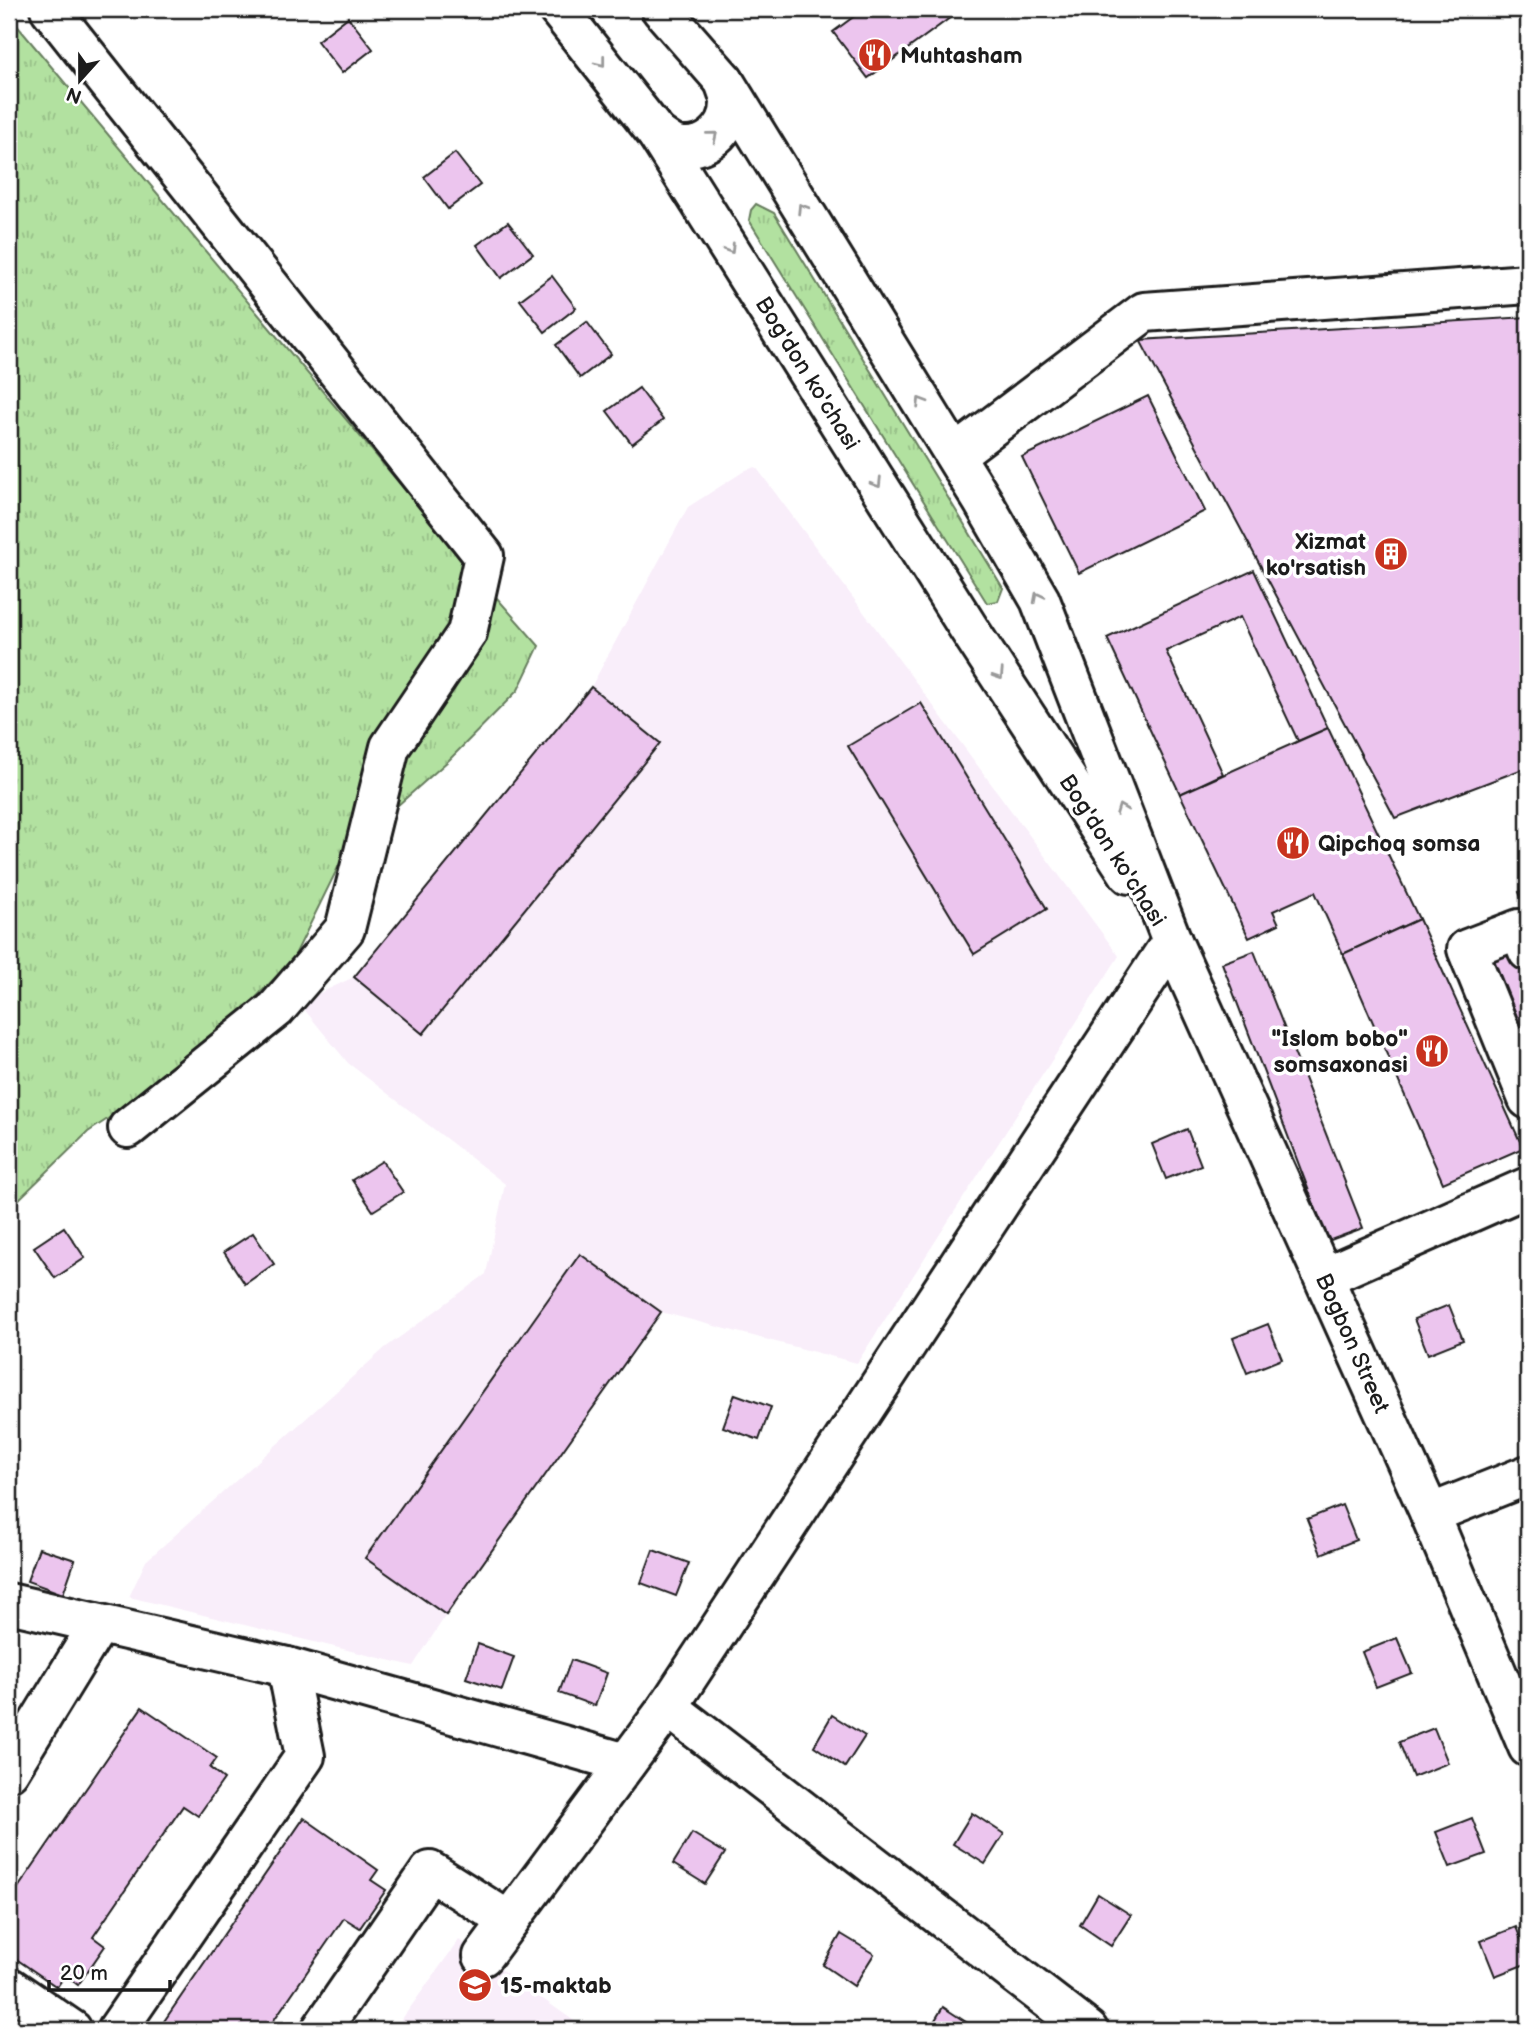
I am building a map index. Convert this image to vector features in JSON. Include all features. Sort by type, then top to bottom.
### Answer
[{"type":"street","points":[[50,9],[484,556],[467,633],[390,747],[345,929],[276,1009],[128,1128]]},
{"type":"street","name":"Bog'don ko'chasi","points":[[558,9],[657,134],[961,617],[1172,941]]},
{"type":"street","name":"Bog'don ko'chasi","points":[[661,9],[723,81],[955,455],[1040,600],[1172,941]]},
{"type":"street","points":[[657,134],[675,146],[696,146],[715,138],[727,121],[729,111],[730,101],[723,81]]},
{"type":"street","points":[[955,455],[1144,312],[1528,284]]},
{"type":"street","points":[[1528,951],[1519,929],[1467,949],[1528,1099]]},
{"type":"street","points":[[483,1956],[667,1707],[1172,941]]},
{"type":"street","name":"Bogbon Street","points":[[1172,941],[1430,1514],[1528,1747]]},
{"type":"street","points":[[1324,1277],[1528,1187]]},
{"type":"street","points":[[1430,1514],[1528,1475]]},
{"type":"street","points":[[9,1603],[287,1667],[626,1763]]},
{"type":"street","points":[[9,1771],[99,1624]]},
{"type":"street","points":[[117,2030],[305,1756],[287,1667]]},
{"type":"street","points":[[667,1707],[1088,2030]]},
{"type":"street","points":[[321,2030],[430,1871],[509,1921]]},
{"type":"street","points":[[9,1987],[72,2030]]},
{"type":"shaded area","points":[[756,467],[1119,956],[857,1363],[661,1312],[446,1615],[413,1666],[129,1597],[146,1561],[385,1348],[486,1274],[505,1184],[348,1063],[299,1003],[354,977],[591,687],[688,507],[746,470]]},
{"type":"shaded area","name":"15-maktab","points":[[459,1940],[587,2030],[394,2030]]},
{"type":"green space","points":[[9,16],[461,557],[539,646],[518,690],[449,760],[346,851],[293,959],[243,1011],[174,1075],[88,1132],[9,1209]]},
{"type":"green space","points":[[756,204],[774,213],[988,563],[1003,588],[998,601],[987,603],[749,220],[751,210]]},
{"type":"building","name":"Muhtasham","points":[[864,9],[962,9],[868,78],[833,32]]},
{"type":"building","points":[[348,17],[373,49],[342,73],[317,41]]},
{"type":"building","points":[[455,153],[480,185],[448,209],[424,177]]},
{"type":"building","points":[[508,222],[533,254],[501,278],[477,245]]},
{"type":"building","points":[[552,276],[576,308],[545,332],[520,300]]},
{"type":"building","name":"Xizmat ko'rsatish","points":[[1528,317],[1528,767],[1395,818],[1140,340]]},
{"type":"building","points":[[587,322],[611,354],[580,378],[556,345]]},
{"type":"building","points":[[639,388],[663,420],[632,444],[607,411]]},
{"type":"building","points":[[1148,396],[1205,511],[1079,573],[1022,457]]},
{"type":"building","points":[[1254,570],[1328,728],[1298,741],[1240,617],[1166,651],[1223,774],[1180,794],[1107,638]]},
{"type":"building","points":[[591,687],[660,743],[423,1034],[354,977]]},
{"type":"building","points":[[921,703],[1047,909],[974,954],[848,746]]},
{"type":"building","name":"Qipchoq somsa","points":[[1328,728],[1419,919],[1343,954],[1315,892],[1273,911],[1279,924],[1249,938],[1180,794]]},
{"type":"building","points":[[1528,888],[1528,915],[1519,892]]},
{"type":"building","name":"\"Islom bobo\" somsaxonasi","points":[[1419,919],[1523,1148],[1443,1183],[1343,954]]},
{"type":"building","points":[[1528,925],[1528,1123],[1454,946]]},
{"type":"building","points":[[1254,951],[1363,1228],[1328,1241],[1222,963]]},
{"type":"building","points":[[1187,1129],[1201,1165],[1166,1179],[1152,1144]]},
{"type":"building","points":[[382,1161],[403,1192],[373,1211],[352,1180]]},
{"type":"building","points":[[64,1227],[85,1258],[55,1278],[34,1247]]},
{"type":"building","points":[[253,1233],[274,1264],[245,1284],[224,1252]]},
{"type":"building","points":[[580,1254],[661,1312],[446,1615],[365,1558]]},
{"type":"building","points":[[1449,1305],[1463,1340],[1428,1354],[1414,1319]]},
{"type":"building","points":[[1268,1324],[1282,1359],[1247,1373],[1233,1338]]},
{"type":"building","points":[[735,1394],[771,1407],[759,1440],[723,1427]]},
{"type":"building","points":[[1342,1505],[1356,1540],[1321,1554],[1307,1519]]},
{"type":"building","points":[[39,1548],[75,1560],[63,1594],[27,1581]]},
{"type":"building","points":[[653,1550],[689,1563],[676,1596],[641,1583]]},
{"type":"building","points":[[1397,1638],[1412,1673],[1376,1687],[1362,1652]]},
{"type":"building","points":[[478,1644],[514,1657],[502,1690],[466,1678]]},
{"type":"building","points":[[571,1660],[607,1673],[595,1706],[559,1693]]},
{"type":"building","points":[[142,1707],[217,1758],[210,1768],[224,1779],[198,1816],[183,1806],[93,1937],[105,1946],[78,1985],[65,1975],[57,1987],[9,1954],[9,1901]]},
{"type":"building","points":[[832,1715],[865,1736],[845,1767],[814,1746]]},
{"type":"building","points":[[1434,1728],[1448,1763],[1413,1777],[1399,1742]]},
{"type":"building","points":[[972,1813],[1004,1834],[985,1864],[953,1844]]},
{"type":"building","points":[[304,1818],[378,1870],[371,1880],[386,1890],[360,1928],[344,1918],[267,2030],[158,2030]]},
{"type":"building","points":[[1472,1818],[1486,1854],[1450,1867],[1436,1832]]},
{"type":"building","points":[[692,1833],[725,1853],[705,1884],[673,1864]]},
{"type":"building","points":[[1098,1894],[1131,1915],[1111,1946],[1080,1925]]},
{"type":"building","points":[[1516,1927],[1528,1963],[1495,1976],[1481,1941]]},
{"type":"building","points":[[841,1934],[874,1954],[854,1986],[823,1965]]},
{"type":"building","points":[[943,2007],[975,2028],[929,2030]]},
{"type":"place","name":"Muhtasham","points":[[875,55]]},
{"type":"place","name":"Xizmat ko'rsatish","points":[[1391,554]]},
{"type":"place","name":"Qipchoq somsa","points":[[1293,843]]},
{"type":"place","name":"\"Islom bobo\" somsaxonasi","points":[[1432,1051]]},
{"type":"place","name":"15-maktab","points":[[475,1985]]}]
